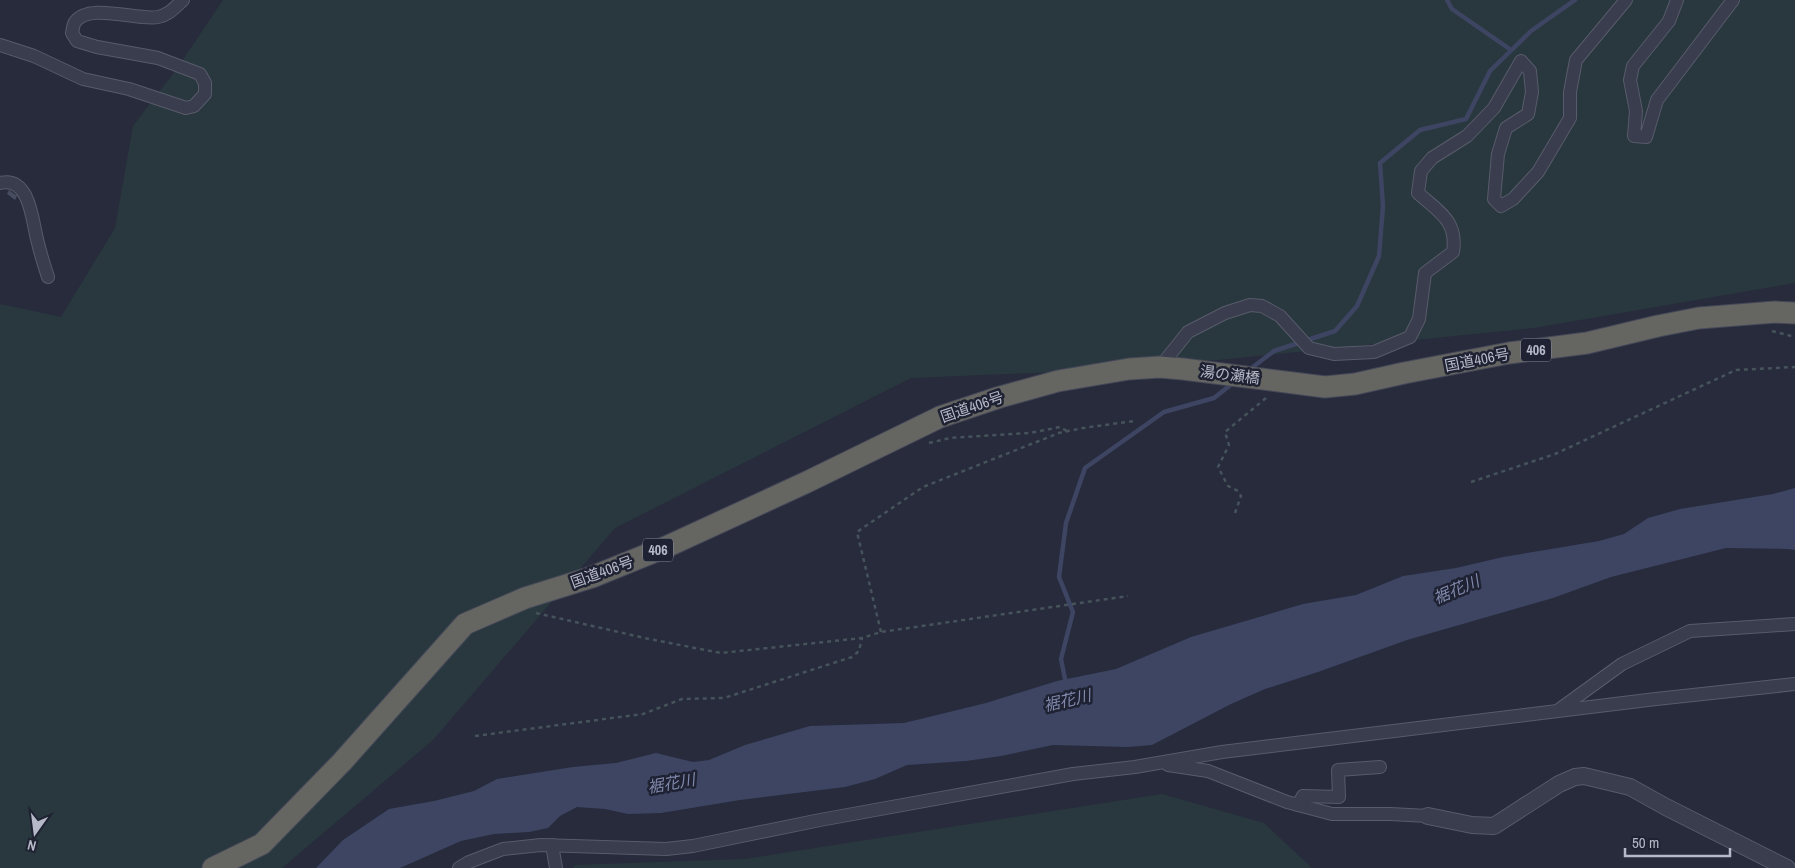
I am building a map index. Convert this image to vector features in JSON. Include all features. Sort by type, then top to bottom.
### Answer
[{"type":"highway","name":"国道406号","points":[[1276,389],[1355,384],[1509,353],[1587,343],[1699,318],[1775,312],[1795,314]]},
{"type":"highway","name":"国道406号","points":[[213,868],[262,844],[342,762],[465,624],[525,598],[592,577],[666,547],[940,418],[1000,397],[1058,381],[1128,368],[1160,367],[1183,369]]},
{"type":"highway","name":"湯の瀬橋","points":[[1183,369],[1276,389]]},
{"type":"street","points":[[0,45],[34,56],[83,79],[129,89],[186,108],[194,106],[205,94],[205,83],[200,74],[158,58],[77,41],[72,33],[74,23],[80,17],[97,12],[156,18],[169,13],[183,0]]},
{"type":"street","points":[[1160,367],[1188,332],[1225,313],[1250,305],[1262,306],[1280,316],[1309,348],[1334,354],[1374,352],[1410,337],[1419,319],[1425,272],[1453,252],[1455,238],[1448,220],[1418,193],[1421,171],[1432,158],[1467,136],[1494,108],[1521,61],[1530,70],[1532,92],[1528,114],[1506,128],[1498,154],[1494,200],[1501,206],[1513,199],[1538,172],[1570,118],[1570,92],[1576,60],[1626,0]]},
{"type":"street","points":[[1677,0],[1669,21],[1633,66],[1630,80],[1636,111],[1634,136],[1646,137],[1657,100],[1733,0]]},
{"type":"street","points":[[0,183],[4,182],[15,185],[21,189],[29,203],[48,277]]},
{"type":"street","points":[[1558,711],[1622,664],[1690,631],[1795,624]]},
{"type":"street","points":[[467,866],[503,849],[552,846],[666,849],[693,846],[820,820],[1073,774],[1134,768],[1245,749],[1795,684]]},
{"type":"street","points":[[1158,763],[1208,771],[1298,805],[1332,814],[1428,816],[1472,825],[1494,826],[1559,784],[1575,776],[1584,776],[1630,787],[1787,868]]},
{"type":"street","points":[[1298,805],[1302,796],[1339,797],[1338,770],[1380,767]]},
{"type":"street","points":[[552,846],[556,868]]},
{"type":"path","points":[[1470,482],[1555,454],[1736,370],[1795,367]]},
{"type":"path","points":[[1235,513],[1241,496],[1238,490],[1228,486],[1218,467],[1229,445],[1226,432],[1276,389]]},
{"type":"path","points":[[881,632],[857,532],[923,487],[1068,431],[1134,421]]},
{"type":"path","points":[[925,444],[950,438],[1030,433],[1060,427],[1068,431]]},
{"type":"path","points":[[531,612],[721,653],[862,638],[881,632],[1128,596]]},
{"type":"path","points":[[475,736],[644,714],[682,699],[724,698],[852,657],[859,651],[862,638]]},
{"type":"shaded area","points":[[223,0],[1795,0],[1795,283],[1534,328],[1129,369],[911,378],[615,528],[433,740],[282,868],[0,868],[0,304],[61,317],[115,228],[133,126],[176,70]]},
{"type":"shaded area","points":[[1162,794],[1264,823],[1312,868],[574,868],[574,865],[744,859]]},
{"type":"water","name":"裾花川","points":[[1795,488],[1795,550],[1726,548],[1611,577],[1553,598],[1407,640],[1265,689],[1231,704],[1152,745],[1128,747],[1053,745],[966,761],[907,765],[875,779],[845,787],[740,800],[661,813],[628,814],[605,809],[577,807],[560,816],[548,828],[529,832],[494,834],[461,841],[400,868],[316,868],[343,840],[389,809],[474,791],[497,779],[573,767],[616,763],[656,753],[693,762],[709,760],[745,745],[810,726],[904,723],[986,703],[1057,681],[1116,669],[1191,637],[1303,604],[1356,595],[1403,576],[1599,541],[1624,534],[1648,518],[1680,509],[1773,494]]},
{"type":"building","points":[[9,190],[17,196],[15,200],[7,194]]},
{"type":"waterway","points":[[1447,0],[1452,9],[1511,50]]},
{"type":"waterway","points":[[1249,370],[1274,351],[1335,331],[1357,306],[1379,256],[1383,206],[1380,163],[1420,130],[1466,119],[1490,71],[1531,31],[1575,0]]},
{"type":"waterway","name":"裾花川","points":[[1066,684],[1061,659],[1073,612],[1059,577],[1066,523],[1085,468],[1164,412],[1214,398],[1233,383]]}]
